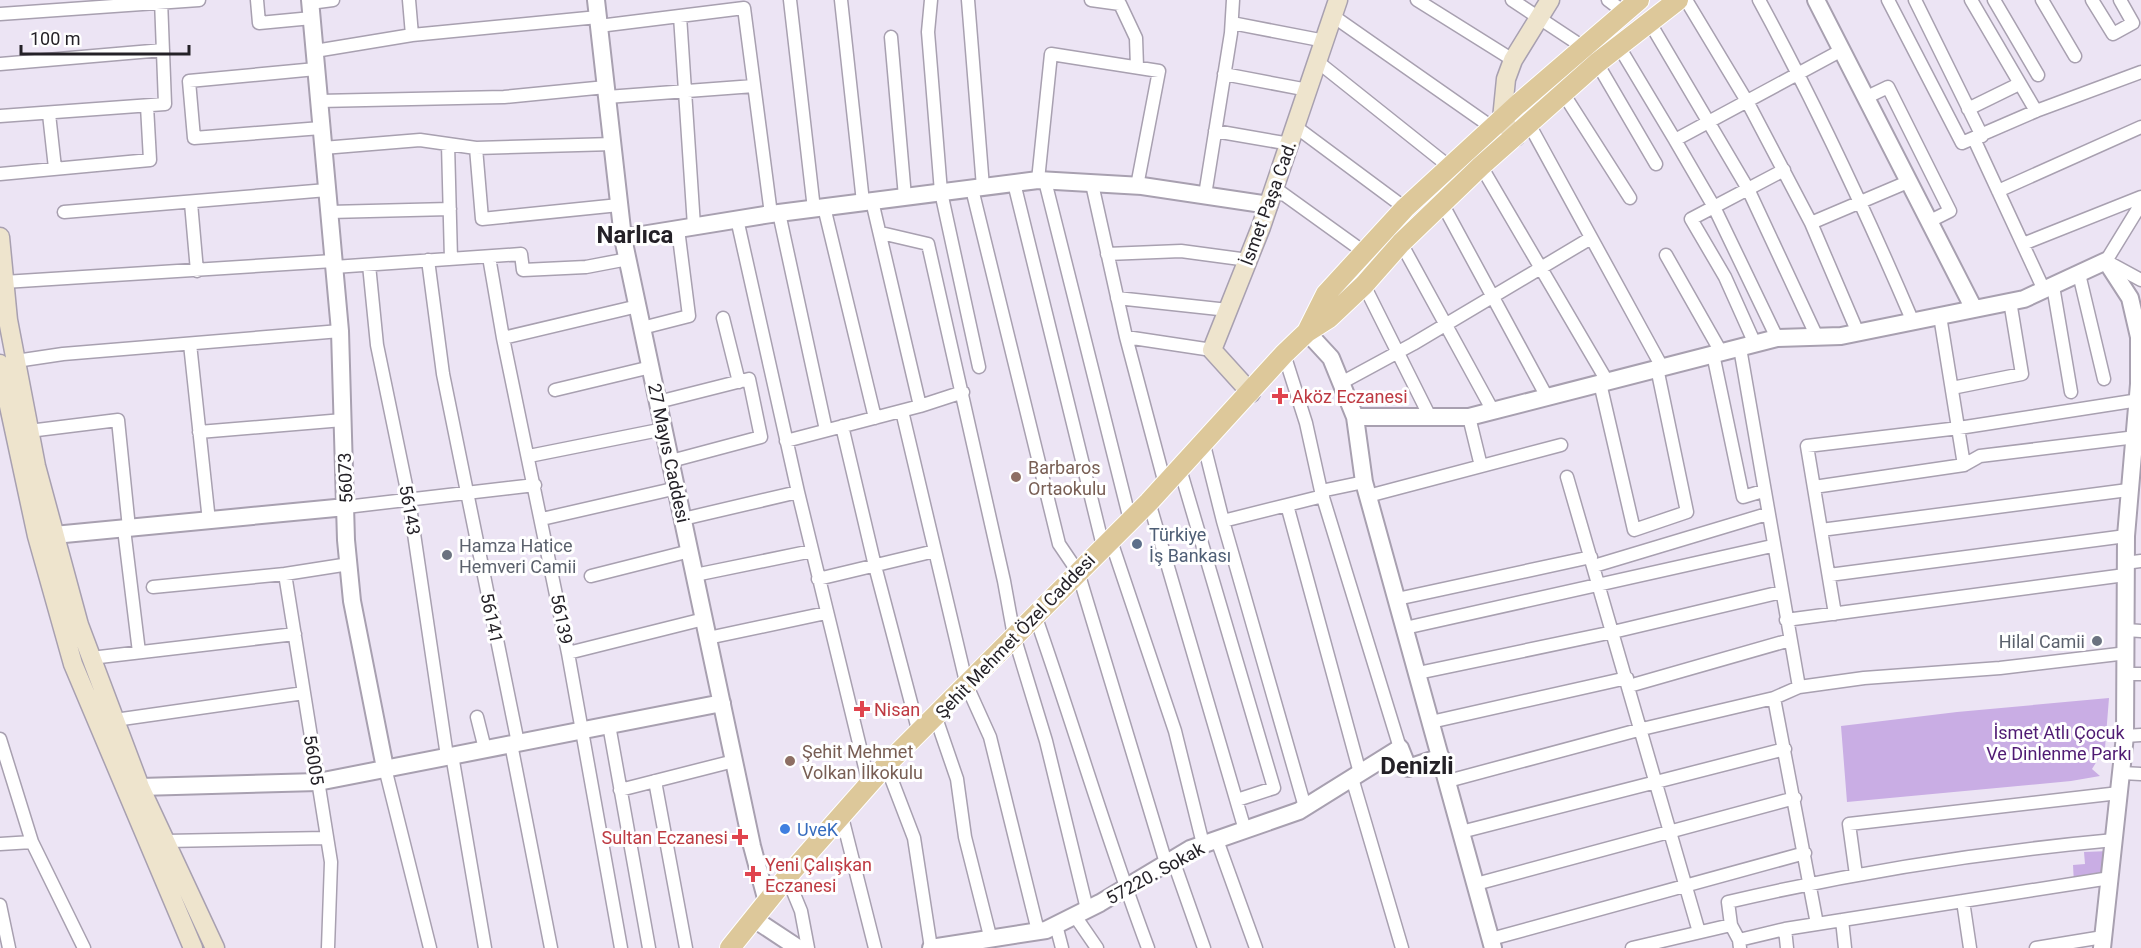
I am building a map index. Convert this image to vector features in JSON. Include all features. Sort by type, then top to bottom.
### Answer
[{"type":"main road","points":[[1522,131],[1511,100],[1513,60],[1550,0]]},
{"type":"main road","points":[[1307,332],[1329,318],[1364,285],[1401,243],[1481,166],[1618,45],[1678,0]]},
{"type":"main road","points":[[1307,332],[1326,294],[1406,208],[1497,123],[1511,100],[1582,47],[1631,6]]},
{"type":"main road","name":"İsmet Paşa Cad.","points":[[1212,350],[1272,196],[1336,8]]},
{"type":"main road","points":[[1497,123],[1522,131]]},
{"type":"main road","points":[[0,237],[8,362],[37,537],[73,664],[193,948]]},
{"type":"main road","name":"Şehit Mehmet Özel Caddesi","points":[[730,948],[787,877],[886,765],[936,718],[1106,542],[1149,502],[1204,445],[1284,354],[1307,332]]},
{"type":"main road","points":[[1212,350],[1251,393]]},
{"type":"main road","points":[[8,362],[29,431],[79,625],[140,786],[215,948]]},
{"type":"street","points":[[0,14],[105,3],[199,0]]},
{"type":"street","points":[[257,0],[259,23],[333,0]]},
{"type":"street","points":[[409,0],[412,36]]},
{"type":"street","points":[[790,0],[819,208],[875,418]]},
{"type":"street","points":[[841,0],[868,202],[881,233],[920,406]]},
{"type":"street","points":[[931,0],[928,33],[941,192],[980,367]]},
{"type":"street","points":[[968,0],[978,188],[1059,544],[1078,572],[1170,861],[1204,948]]},
{"type":"street","points":[[1090,0],[1120,4],[1136,38],[1137,67]]},
{"type":"street","points":[[1205,195],[1232,23],[1233,0]]},
{"type":"street","points":[[1417,0],[1513,60]]},
{"type":"street","points":[[1512,0],[1582,47]]},
{"type":"street","points":[[1608,0],[1631,6]]},
{"type":"street","points":[[1686,0],[1748,103],[1784,170],[1811,223],[1858,333]]},
{"type":"street","points":[[1759,0],[1799,74],[1861,202],[1913,322]]},
{"type":"street","points":[[1816,0],[1974,309]]},
{"type":"street","points":[[1915,0],[1968,108],[1998,191],[2023,244],[2048,288],[2071,392]]},
{"type":"street","points":[[1971,0],[2036,111]]},
{"type":"street","points":[[1994,0],[2038,75]]},
{"type":"street","points":[[2042,0],[2075,56]]},
{"type":"street","points":[[2092,0],[2113,34],[2133,23],[2120,0]]},
{"type":"street","points":[[0,116],[165,104],[161,1]]},
{"type":"street","points":[[1893,1],[1962,143],[2036,111],[2141,72]]},
{"type":"street","name":"56073","points":[[311,7],[340,331],[346,507],[352,601],[384,768],[430,948]]},
{"type":"street","points":[[315,51],[412,36],[598,14],[680,16],[744,8],[775,214],[826,430]]},
{"type":"street","points":[[1336,8],[1497,123]]},
{"type":"street","name":"27 Mayıs Caddesi","points":[[598,14],[623,238],[734,760],[767,902]]},
{"type":"street","points":[[642,328],[690,316],[686,228],[685,92],[680,16]]},
{"type":"street","points":[[1232,23],[1325,41]]},
{"type":"street","points":[[1650,23],[1749,189],[1817,337]]},
{"type":"street","points":[[891,37],[905,197]]},
{"type":"street","points":[[1618,45],[1714,207],[1777,338]]},
{"type":"street","points":[[0,64],[163,50]]},
{"type":"street","points":[[1675,140],[1748,103],[1842,50]]},
{"type":"street","points":[[1130,520],[1041,181],[1051,54],[1159,70],[1137,186]]},
{"type":"street","points":[[1318,62],[1451,168]]},
{"type":"street","points":[[1597,63],[1656,164]]},
{"type":"street","points":[[316,69],[189,81],[194,138],[321,128]]},
{"type":"street","points":[[1224,74],[1308,90]]},
{"type":"street","points":[[1968,108],[2019,84]]},
{"type":"street","points":[[319,101],[607,92],[685,92],[754,86]]},
{"type":"street","points":[[1867,97],[1888,87],[1950,211],[1930,220]]},
{"type":"street","points":[[1563,93],[1630,198]]},
{"type":"street","points":[[0,174],[150,160],[147,106]]},
{"type":"street","points":[[50,114],[55,168]]},
{"type":"street","points":[[1998,191],[2141,127]]},
{"type":"street","points":[[1215,131],[1293,135],[1406,208]]},
{"type":"street","points":[[1481,166],[1542,267],[1603,382],[1634,530],[1688,512],[1660,368],[1591,238],[1522,131]]},
{"type":"street","points":[[323,148],[420,140],[476,148],[613,144]]},
{"type":"street","points":[[448,144],[451,259]]},
{"type":"street","points":[[476,148],[482,219],[619,205]]},
{"type":"street","points":[[1784,170],[1692,219],[1725,277],[1747,346],[1763,491],[1799,687]]},
{"type":"street","points":[[623,238],[737,219],[1041,181],[1137,186],[1205,195],[1272,196],[1364,252]]},
{"type":"street","points":[[1811,223],[1910,181]]},
{"type":"street","points":[[1014,183],[1106,542],[1175,731],[1210,842],[1256,948]]},
{"type":"street","points":[[1092,184],[1126,337],[1165,484]]},
{"type":"street","points":[[64,212],[327,190]]},
{"type":"street","points":[[191,203],[197,271]]},
{"type":"street","points":[[2023,244],[2141,203]]},
{"type":"street","points":[[1355,417],[1469,417],[1777,338],[1858,333],[2010,301],[2048,288],[2106,261],[2141,203]]},
{"type":"street","points":[[1443,205],[1547,397]]},
{"type":"street","points":[[329,212],[450,209]]},
{"type":"street","points":[[737,219],[818,579],[869,784]]},
{"type":"street","points":[[881,233],[928,244],[963,392],[1014,636],[1046,741],[1081,912],[1097,948]]},
{"type":"street","points":[[1341,383],[1446,325],[1591,238]]},
{"type":"street","points":[[1401,243],[1493,411]]},
{"type":"street","points":[[1107,254],[1181,250],[1248,260]]},
{"type":"street","points":[[4,282],[334,264],[369,265],[521,254],[523,270],[586,267],[628,259]]},
{"type":"street","points":[[1666,255],[1717,353],[1743,497],[1763,491]]},
{"type":"street","name":"56139","points":[[489,257],[503,338],[568,652],[621,948]]},
{"type":"street","name":"56141","points":[[428,261],[443,374],[515,743],[551,948]]},
{"type":"street","points":[[2106,261],[2141,280]]},
{"type":"street","points":[[2036,948],[2103,942],[2121,773],[2133,736],[2133,674],[2127,653],[2134,630],[2134,565],[2126,536],[2128,490],[2137,462],[2140,337],[2130,298],[2106,261]]},
{"type":"street","name":"56143","points":[[369,265],[377,345],[409,500],[450,756],[485,948]]},
{"type":"street","points":[[2079,274],[2104,379]]},
{"type":"street","points":[[1364,285],[1430,417]]},
{"type":"street","points":[[1117,298],[1228,310]]},
{"type":"street","points":[[1952,388],[2022,374],[2010,301]]},
{"type":"street","points":[[503,338],[638,306]]},
{"type":"street","points":[[1940,316],[1964,465]]},
{"type":"street","points":[[723,318],[739,382]]},
{"type":"street","points":[[8,362],[63,354],[340,331]]},
{"type":"street","points":[[1307,332],[1331,358],[1355,417],[1366,489],[1492,943],[1805,853]]},
{"type":"street","points":[[1126,337],[1212,350]]},
{"type":"street","points":[[190,344],[209,521]]},
{"type":"street","points":[[1284,354],[1306,423],[1322,494],[1400,748],[1408,768],[1441,757]]},
{"type":"street","points":[[555,390],[651,367]]},
{"type":"street","points":[[658,402],[749,379],[761,437],[671,461]]},
{"type":"street","points":[[1835,614],[1807,446],[1959,428],[2140,389]]},
{"type":"street","points":[[786,441],[902,411],[963,392]]},
{"type":"street","points":[[902,411],[967,686],[990,737],[1038,931]]},
{"type":"street","points":[[1469,417],[1481,466]]},
{"type":"street","points":[[29,431],[118,420],[139,652]]},
{"type":"street","points":[[199,432],[343,420]]},
{"type":"street","points":[[842,426],[874,566],[919,733]]},
{"type":"street","points":[[529,456],[664,429]]},
{"type":"street","points":[[1814,488],[1964,465],[1980,456],[2136,437]]},
{"type":"street","points":[[1204,445],[1223,521],[1305,807]]},
{"type":"street","points":[[1223,521],[1322,494],[1366,489],[1481,466],[1561,445]]},
{"type":"street","points":[[1180,469],[1274,788],[1237,800]]},
{"type":"street","points":[[1567,477],[1642,729],[1699,932]]},
{"type":"street","points":[[54,535],[346,507],[535,485]]},
{"type":"street","points":[[542,519],[677,488]]},
{"type":"street","points":[[1821,530],[2128,490]]},
{"type":"street","points":[[683,519],[798,492]]},
{"type":"street","points":[[1149,502],[1245,830]]},
{"type":"street","points":[[1287,505],[1402,948]]},
{"type":"street","points":[[1397,599],[1592,561],[1767,514]]},
{"type":"street","points":[[1829,575],[2126,536]]},
{"type":"street","points":[[1405,628],[1600,587],[1772,546]]},
{"type":"street","points":[[591,576],[690,550]]},
{"type":"street","points":[[695,575],[812,551]]},
{"type":"street","points":[[818,579],[936,551]]},
{"type":"street","points":[[153,587],[285,574],[349,564]]},
{"type":"street","points":[[1786,620],[2134,565]]},
{"type":"street","name":"56005","points":[[285,574],[331,862],[328,948]]},
{"type":"street","points":[[1418,673],[1613,632],[1781,592]]},
{"type":"street","points":[[708,638],[826,613]]},
{"type":"street","points":[[1035,615],[1079,742],[1125,888],[1148,948]]},
{"type":"street","points":[[568,652],[704,619]]},
{"type":"street","points":[[91,658],[295,634]]},
{"type":"street","points":[[1431,722],[1628,682],[1790,640]]},
{"type":"street","points":[[1448,781],[1642,729],[1774,698],[1799,687],[1864,678],[2000,668],[2127,653]]},
{"type":"street","points":[[115,720],[304,693]]},
{"type":"street","points":[[1774,698],[1795,798],[1817,924]]},
{"type":"street","points":[[140,786],[318,782],[722,703]]},
{"type":"street","points":[[477,717],[485,749]]},
{"type":"street","points":[[936,718],[957,779],[965,837],[991,940]]},
{"type":"street","points":[[609,725],[649,948]]},
{"type":"street","points":[[0,739],[32,842],[84,948]]},
{"type":"street","name":"57220. Sokak","points":[[931,948],[991,940],[1056,925],[1170,861],[1210,842],[1305,807],[1400,748]]},
{"type":"street","points":[[1461,832],[1785,749]]},
{"type":"street","points":[[620,790],[734,760]]},
{"type":"street","points":[[886,765],[914,838],[931,948]]},
{"type":"street","points":[[2121,773],[2141,774]]},
{"type":"street","points":[[655,781],[686,948]]},
{"type":"street","points":[[1856,875],[1849,824],[2120,792]]},
{"type":"street","points":[[1476,884],[1795,798]]},
{"type":"street","points":[[842,817],[875,948]]},
{"type":"street","points":[[166,841],[327,838]]},
{"type":"street","points":[[1,840],[32,842]]},
{"type":"street","points":[[2110,878],[1785,929],[1740,944],[1731,925],[1728,902],[1810,882],[2001,850],[2114,840]]},
{"type":"street","points":[[787,877],[801,911],[808,948]]},
{"type":"street","points":[[1963,901],[1970,948]]},
{"type":"street","points":[[0,905],[9,948]]},
{"type":"street","points":[[754,920],[777,941],[798,948]]},
{"type":"street","points":[[1842,920],[1845,948]]},
{"type":"street","points":[[1056,925],[1062,948]]},
{"type":"street","points":[[1632,948],[1731,925]]},
{"type":"street","points":[[1785,929],[1787,948]]},
{"type":"green space","name":"İsmet Atlı Çocuk Ve Dinlenme Parkı","points":[[2109,698],[2105,748],[2092,769],[2100,776],[2071,781],[1847,802],[1841,726],[1957,712]]},
{"type":"green space","points":[[2109,851],[2106,879],[2074,884],[2073,865],[2085,864],[2084,852]]},
{"type":"place","name":"Aköz Eczanesi","points":[[1280,396]]},
{"type":"place","name":"Barbaros Ortaokulu","points":[[1016,477]]},
{"type":"place","name":"Türkiye İş Bankası","points":[[1137,544]]},
{"type":"place","name":"Hamza Hatice Hemveri Camii","points":[[447,555]]},
{"type":"place","name":"Hilal Camii","points":[[2097,641]]},
{"type":"place","name":"Nisan","points":[[862,709]]},
{"type":"place","name":"Şehit Mehmet Volkan İlkokulu","points":[[790,761]]},
{"type":"place","name":"UveK","points":[[785,829]]},
{"type":"place","name":"Sultan Eczanesi","points":[[740,837]]},
{"type":"place","name":"Yeni Çalışkan Eczanesi","points":[[753,874]]},
{"type":"district","name":"Narlıca","points":[[635,235]]},
{"type":"district","name":"Denizli","points":[[1417,766]]}]
